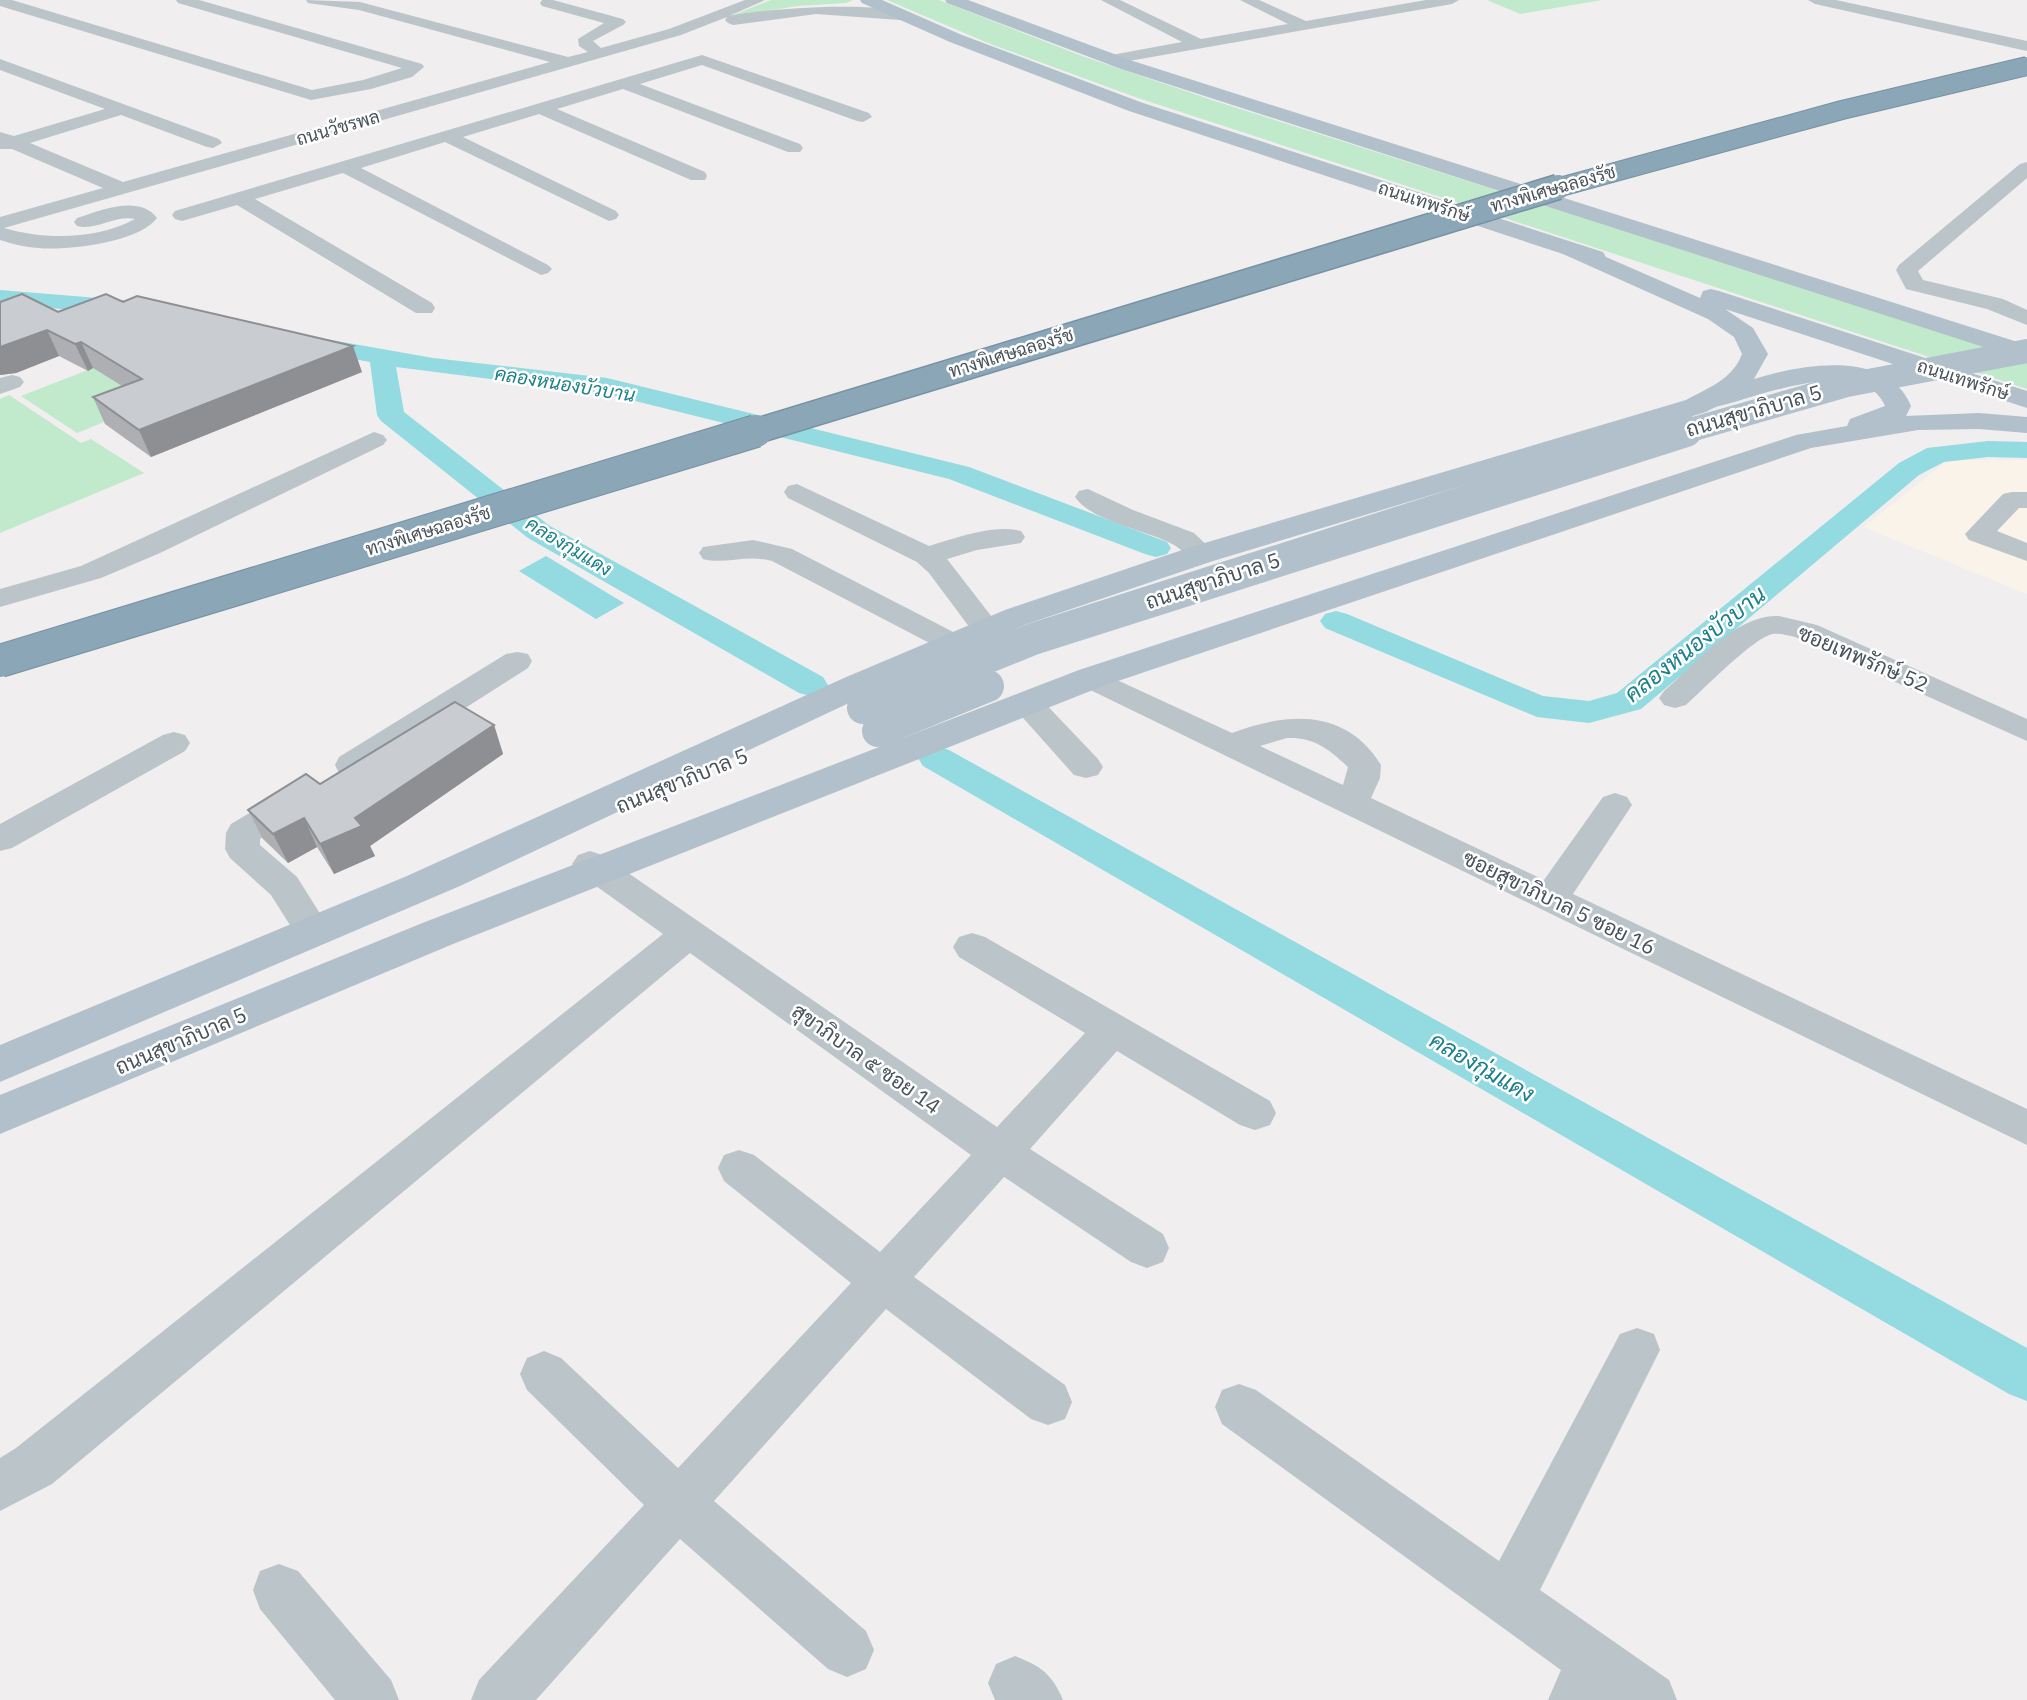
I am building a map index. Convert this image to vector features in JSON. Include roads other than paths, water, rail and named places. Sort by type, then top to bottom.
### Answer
[{"type":"highway","name":"ทางพิเศษฉลองรัช","points":[[0,638],[1550,171],[1771,111],[2027,52]]},
{"type":"highway","name":"ทางพิเศษฉลองรัช","points":[[0,661],[1584,179],[1842,110],[2027,66]]},
{"type":"main road","name":"ถนนเทพรักษ์","points":[[868,0],[978,50],[1092,93],[2027,400]]},
{"type":"main road","name":"ถนนเทพรักษ์","points":[[954,0],[1112,60],[2027,352]]},
{"type":"main road","points":[[1626,225],[1965,319],[2027,325]]},
{"type":"main road","name":"ถนนสุขาภิบาล 5","points":[[0,1064],[422,885],[856,686],[987,630],[1087,592],[1202,554],[1696,406],[1737,382],[1752,368],[1755,354],[1744,333],[1717,314],[1572,250]]},
{"type":"main road","name":"ถนนสุขาภิบาล 5","points":[[594,867],[871,720],[1033,639],[1654,440],[1847,385],[2027,352]]},
{"type":"main road","name":"ถนนสุขาภิบาล 5","points":[[422,885],[871,720],[1676,455],[1873,399],[2027,370]]},
{"type":"main road","points":[[1696,406],[1812,371],[1861,377],[1888,390],[1895,398],[1898,406],[1894,413],[1885,418],[1807,441]]},
{"type":"main road","name":"ถนนสุขาภิบาล 5","points":[[0,1115],[594,867],[1091,678],[1807,441],[1918,422],[1979,421],[2027,425]]},
{"type":"street","points":[[0,1],[305,94],[339,92],[416,67],[183,0]]},
{"type":"street","points":[[313,0],[331,5],[360,6],[569,63]]},
{"type":"street","name":"ถนนวัชรพล","points":[[0,223],[675,32],[758,0]]},
{"type":"street","points":[[1108,0],[1197,43]]},
{"type":"street","points":[[1247,0],[1305,26]]},
{"type":"street","points":[[1112,60],[1452,0]]},
{"type":"street","points":[[1815,0],[2027,46]]},
{"type":"street","points":[[547,3],[618,22],[586,39],[585,43],[603,53]]},
{"type":"street","points":[[294,6],[412,36],[452,31]]},
{"type":"street","name":"ถนนวัชรพล","points":[[675,32],[776,12],[811,8],[850,8],[900,15]]},
{"type":"street","points":[[182,215],[705,60],[863,117]]},
{"type":"street","points":[[0,64],[213,143]]},
{"type":"street","points":[[502,82],[540,108],[698,176]]},
{"type":"street","points":[[624,83],[794,148]]},
{"type":"street","points":[[365,85],[408,109]]},
{"type":"street","points":[[474,90],[500,101],[540,108]]},
{"type":"street","points":[[339,92],[384,116]]},
{"type":"street","points":[[5,142],[122,109]]},
{"type":"street","points":[[446,136],[610,215]]},
{"type":"street","points":[[5,142],[123,189]]},
{"type":"street","points":[[344,166],[541,270]]},
{"type":"street","points":[[2027,168],[1907,270],[1914,284],[1995,304],[2027,318]]},
{"type":"street","points":[[239,198],[424,309]]},
{"type":"street","points":[[0,233],[22,242],[66,244],[141,225],[147,218],[141,213],[114,214],[22,242]]},
{"type":"street","points":[[0,598],[91,572],[150,547],[374,440]]},
{"type":"street","points":[[797,492],[927,556],[987,630]]},
{"type":"street","points":[[1088,496],[1123,516],[1184,539],[1202,554]]},
{"type":"street","points":[[2027,500],[2011,500],[1979,534],[2027,553]]},
{"type":"street","points":[[927,556],[974,542],[1011,537]]},
{"type":"street","points":[[713,553],[753,548],[782,555],[954,644]]},
{"type":"street","name":"ซอยเทพรักษ์ 52","points":[[1675,698],[1749,634],[1763,625],[1780,625],[1806,631],[2027,731]]},
{"type":"street","points":[[313,930],[284,886],[242,849],[243,833],[517,661]]},
{"type":"street","name":"ซอยสุขาภิบาล 5 ซอย 16","points":[[1091,678],[2027,1128]]},
{"type":"street","points":[[1027,703],[1086,767]]},
{"type":"street","points":[[1231,746],[1274,728],[1300,726],[1326,734],[1350,749],[1365,765],[1363,778],[1352,803]]},
{"type":"street","points":[[0,839],[174,743]]},
{"type":"street","points":[[1550,899],[1615,805]]},
{"type":"street","name":"สุขาภิบาล ๕ ซอย 14","points":[[594,867],[1000,1152],[1147,1248]]},
{"type":"street","points":[[0,1486],[45,1458],[688,934]]},
{"type":"street","points":[[972,947],[1255,1113]]},
{"type":"street","points":[[499,1700],[1112,1030]]},
{"type":"street","points":[[739,1168],[882,1280],[1048,1402]]},
{"type":"street","points":[[1508,1598],[1637,1350]]},
{"type":"street","points":[[544,1374],[679,1504],[847,1650]]},
{"type":"street","points":[[1239,1407],[1508,1598],[1585,1681],[1649,1700]]},
{"type":"street","points":[[279,1590],[371,1700]]},
{"type":"water","points":[[546,556],[624,603],[596,619],[519,571]]},
{"type":"waterway","name":"คลองหนองบัวบาน","points":[[0,297],[135,308]]},
{"type":"waterway","name":"คลองหนองบัวบาน","points":[[303,343],[433,366],[607,386],[959,473],[1156,548]]},
{"type":"waterway","name":"คลองกุ่มแดง","points":[[382,358],[391,415],[539,532],[811,685]]},
{"type":"waterway","name":"คลองหนองบัวบาน","points":[[1336,621],[1537,706],[1589,712],[1629,701],[1909,469],[1937,454],[1988,449],[2027,450]]},
{"type":"waterway","name":"คลองกุ่มแดง","points":[[936,758],[2027,1376]]}]
